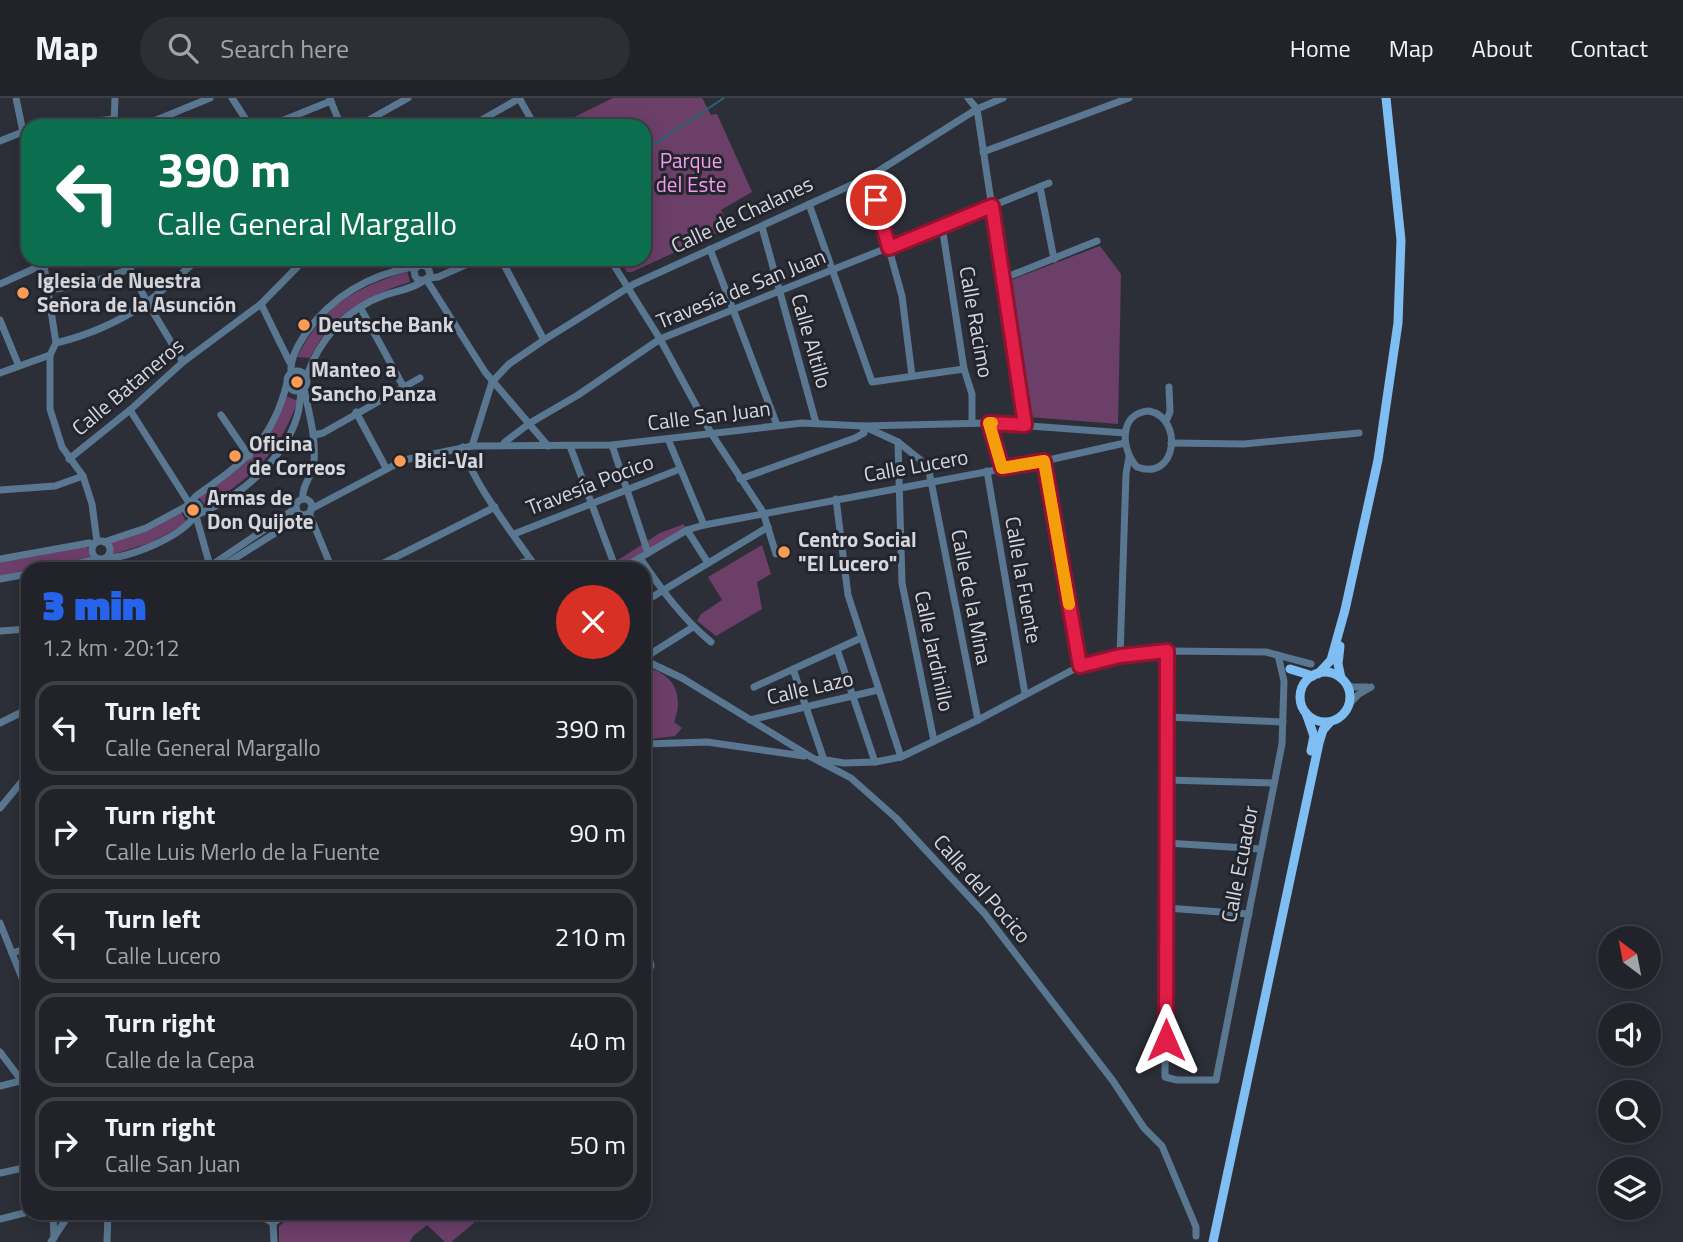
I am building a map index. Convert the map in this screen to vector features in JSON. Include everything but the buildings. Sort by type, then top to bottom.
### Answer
[{"type":"main road","points":[[1290,879],[1314,736],[1301,700],[1303,687],[1331,660],[1345,610],[1378,460],[1398,323],[1401,240],[1386,98]]},
{"type":"main road","points":[[1213,1242],[1319,743],[1323,730],[1330,722],[1342,716],[1349,704],[1349,690],[1338,664],[1345,610]]},
{"type":"main road","points":[[1290,669],[1315,675],[1326,673],[1344,681]]},
{"type":"main road","points":[[1290,669],[1303,687]]},
{"type":"main road","points":[[1306,713],[1317,721],[1330,722]]},
{"type":"street","points":[[16,98],[22,119]]},
{"type":"street","points":[[114,119],[115,98]]},
{"type":"street","points":[[159,119],[210,98]]},
{"type":"street","points":[[232,98],[246,119]]},
{"type":"street","points":[[483,119],[519,98],[531,119]]},
{"type":"street","points":[[968,98],[977,109],[1025,425]]},
{"type":"street","name":"Calle de Chalanes","points":[[492,382],[509,364],[627,288],[869,177],[977,109],[1003,98]]},
{"type":"street","points":[[983,152],[1129,98]]},
{"type":"street","points":[[285,119],[331,99],[338,119]]},
{"type":"street","points":[[370,119],[404,99]]},
{"type":"street","points":[[0,141],[21,133]]},
{"type":"street","points":[[869,177],[902,296],[912,376]]},
{"type":"street","name":"Travesía de San Juan","points":[[503,445],[530,423],[578,396],[660,339],[1049,183]]},
{"type":"street","points":[[1040,187],[1054,258]]},
{"type":"street","points":[[809,204],[872,382],[964,369]]},
{"type":"street","name":"Calle Racimo","points":[[942,226],[964,369],[972,394],[972,423]]},
{"type":"street","name":"Calle Altillo","points":[[762,227],[816,423]]},
{"type":"street","points":[[1002,279],[1097,241]]},
{"type":"street","points":[[710,249],[777,425]]},
{"type":"street","points":[[0,284],[36,266]]},
{"type":"street","points":[[44,266],[56,343],[50,355],[50,409],[62,447],[83,477],[92,504],[99,543],[109,551],[101,562]]},
{"type":"street","points":[[129,266],[183,362]]},
{"type":"street","points":[[56,343],[104,328],[147,302],[191,266]]},
{"type":"street","name":"Calle Bataneros","points":[[69,459],[130,410],[183,362],[261,304],[297,266]]},
{"type":"street","points":[[290,363],[310,328],[331,303],[373,278],[412,266]]},
{"type":"street","points":[[417,266],[414,270],[418,280],[438,277],[463,266]]},
{"type":"street","points":[[426,266],[429,270],[426,279]]},
{"type":"street","points":[[505,266],[544,340]]},
{"type":"street","points":[[614,266],[660,339],[711,433],[763,512],[776,554]]},
{"type":"street","points":[[48,294],[130,269]]},
{"type":"street","points":[[88,562],[149,547],[188,526],[196,515],[226,499],[254,478],[272,461],[297,419],[302,389],[325,337],[360,307],[426,279]]},
{"type":"street","points":[[426,279],[492,382],[548,446]]},
{"type":"street","points":[[0,559],[99,543],[146,528],[189,504],[249,456],[273,424],[291,373],[290,363],[261,304]]},
{"type":"street","points":[[360,307],[403,386]]},
{"type":"street","points":[[0,320],[18,364]]},
{"type":"street","points":[[0,373],[18,364],[50,355]]},
{"type":"street","points":[[291,373],[299,372],[306,378]]},
{"type":"street","points":[[314,435],[323,433],[420,377]]},
{"type":"street","points":[[472,446],[492,382]]},
{"type":"street","points":[[287,383],[292,390],[302,389]]},
{"type":"street","points":[[1166,421],[1170,412],[1169,387]]},
{"type":"street","points":[[302,389],[314,435],[314,464],[303,490],[303,499]]},
{"type":"street","points":[[130,410],[189,504]]},
{"type":"street","points":[[356,412],[386,468]]},
{"type":"street","points":[[1120,656],[1126,474],[1129,457],[1125,433],[1132,417],[1140,412],[1156,413],[1166,421],[1170,428],[1171,443],[1168,458],[1161,466],[1152,470],[1138,467],[1129,457]]},
{"type":"street","points":[[221,415],[249,456]]},
{"type":"street","points":[[297,419],[310,418]]},
{"type":"street","name":"Calle San Juan","points":[[235,562],[308,512],[386,468],[404,460],[463,447],[612,445],[777,425],[816,423],[863,426],[989,423],[1125,433]]},
{"type":"street","points":[[989,423],[1002,468]]},
{"type":"street","points":[[740,479],[855,438],[864,433],[863,426]]},
{"type":"street","points":[[863,426],[898,442],[928,466],[931,481]]},
{"type":"street","points":[[1171,443],[1244,444],[1359,433]]},
{"type":"street","points":[[668,439],[704,525]]},
{"type":"street","name":"Calle Jardinillo","points":[[898,442],[902,583],[934,741]]},
{"type":"street","name":"Calle Lucero","points":[[632,562],[687,530],[704,525],[1044,461],[1125,443]]},
{"type":"street","points":[[612,445],[648,553]]},
{"type":"street","points":[[570,446],[590,504],[615,562]]},
{"type":"street","points":[[463,447],[466,459],[531,560],[524,562]]},
{"type":"street","points":[[1044,461],[1080,666]]},
{"type":"street","name":"Travesía Pocico","points":[[514,534],[680,469]]},
{"type":"street","name":"Calle la Fuente","points":[[987,471],[1025,694]]},
{"type":"street","points":[[0,480],[1,490],[55,486],[83,477]]},
{"type":"street","name":"Calle de la Mina","points":[[931,481],[978,720]]},
{"type":"street","points":[[219,562],[296,508],[298,501],[303,499],[310,502],[308,512],[329,562]]},
{"type":"street","points":[[836,499],[848,595],[901,757]]},
{"type":"street","points":[[189,504],[186,512],[196,515]]},
{"type":"street","points":[[386,562],[495,507]]},
{"type":"street","points":[[296,508],[299,513],[308,512]]},
{"type":"street","points":[[196,515],[210,562]]},
{"type":"street","points":[[651,598],[768,527]]},
{"type":"street","points":[[687,530],[708,563]]},
{"type":"street","points":[[99,543],[92,553],[102,559]]},
{"type":"street","points":[[640,558],[643,562]]},
{"type":"street","points":[[651,574],[693,627],[711,642]]},
{"type":"street","points":[[0,579],[21,575]]},
{"type":"street","points":[[651,654],[693,627]]},
{"type":"street","points":[[0,631],[21,630]]},
{"type":"street","points":[[754,687],[861,638]]},
{"type":"street","points":[[837,649],[875,762]]},
{"type":"street","points":[[1167,651],[1166,908],[1249,914]]},
{"type":"street","points":[[651,744],[707,742],[844,763],[875,762],[901,757],[1080,666],[1120,656],[1167,651],[1266,652],[1311,664]]},
{"type":"street","points":[[1278,655],[1290,669]]},
{"type":"street","name":"Calle Ecuador","points":[[1166,908],[1166,1077],[1177,1080],[1216,1080],[1282,744],[1284,681],[1278,655]]},
{"type":"street","name":"Calle del Pocico","points":[[651,662],[682,678],[850,778],[896,818],[985,914],[1113,1082],[1144,1128],[1162,1146],[1196,1227],[1196,1236]]},
{"type":"street","points":[[793,669],[824,760]]},
{"type":"street","points":[[1344,681],[1352,687],[1371,687],[1349,704]]},
{"type":"street","name":"Calle Lazo","points":[[750,720],[878,690]]},
{"type":"street","points":[[0,723],[21,712]]},
{"type":"street","points":[[1167,717],[1283,722]]},
{"type":"street","points":[[1167,780],[1274,783]]},
{"type":"street","points":[[0,808],[21,782]]},
{"type":"street","points":[[1167,844],[1261,849]]},
{"type":"street","points":[[0,923],[21,976]]},
{"type":"street","points":[[12,953],[21,950]]},
{"type":"street","points":[[0,1052],[21,1076]]},
{"type":"street","points":[[0,1086],[21,1081]]},
{"type":"street","points":[[0,1173],[21,1168]]},
{"type":"street","points":[[0,1219],[21,1214]]},
{"type":"street","points":[[53,1220],[53,1240]]},
{"type":"street","points":[[53,1240],[66,1220]]},
{"type":"street","points":[[107,1242],[108,1220]]},
{"type":"street","points":[[268,1220],[273,1223]]},
{"type":"street","points":[[273,1223],[277,1220]]},
{"type":"street","points":[[273,1223],[274,1242]]},
{"type":"green space","name":"Parque del Este","points":[[613,98],[702,98],[711,115],[717,114],[752,192],[721,210],[730,227],[651,263],[651,119],[570,119]]},
{"type":"green space","points":[[1100,246],[1121,274],[1118,424],[1029,417],[1008,281]]},
{"type":"green space","name":"Parque del Este","points":[[624,266],[645,266],[632,272],[627,272]]},
{"type":"green space","points":[[407,271],[410,282],[378,294],[351,309],[339,318],[310,358],[297,357],[318,324],[342,301],[371,285]]},
{"type":"green space","points":[[286,396],[298,401],[272,451],[251,474],[206,507],[199,497],[253,456],[271,431]]},
{"type":"green space","points":[[181,512],[187,523],[150,543],[111,555],[113,549],[109,542]]},
{"type":"green space","points":[[684,524],[686,531],[637,562],[615,562],[660,533]]},
{"type":"green space","points":[[762,545],[771,574],[757,582],[762,609],[716,636],[697,621],[701,614],[722,600],[708,577]]},
{"type":"green space","points":[[87,546],[91,560],[21,562],[21,572],[0,576],[0,562]]},
{"type":"green space","points":[[651,669],[669,679],[677,694],[674,722],[682,728],[675,736],[651,739]]},
{"type":"green space","points":[[287,1220],[471,1220],[474,1223],[451,1242],[445,1242],[427,1225],[413,1236],[410,1242],[279,1242],[279,1226]]},
{"type":"waterway","points":[[651,146],[724,98]]},
{"type":"slow traffic","points":[[992,423],[989,423],[1002,468],[1044,461],[1069,604]]},
{"type":"place","name":"Iglesia de Nuestra Señora de la Asunción","points":[[23,293]]},
{"type":"place","name":"Deutsche Bank","points":[[304,325]]},
{"type":"place","name":"Manteo a Sancho Panza","points":[[297,382]]},
{"type":"place","name":"Oficina de Correos","points":[[235,456]]},
{"type":"place","name":"Bici-Val","points":[[400,461]]},
{"type":"place","name":"Armas de Don Quijote","points":[[193,510]]},
{"type":"place","name":"Centro Social \"El Lucero\"","points":[[784,552]]},
{"type":"route","points":[[876,200],[889,248],[992,206],[1025,425],[989,423],[1002,468],[1044,461],[1080,666],[1120,656],[1167,651],[1166,1040]]}]
